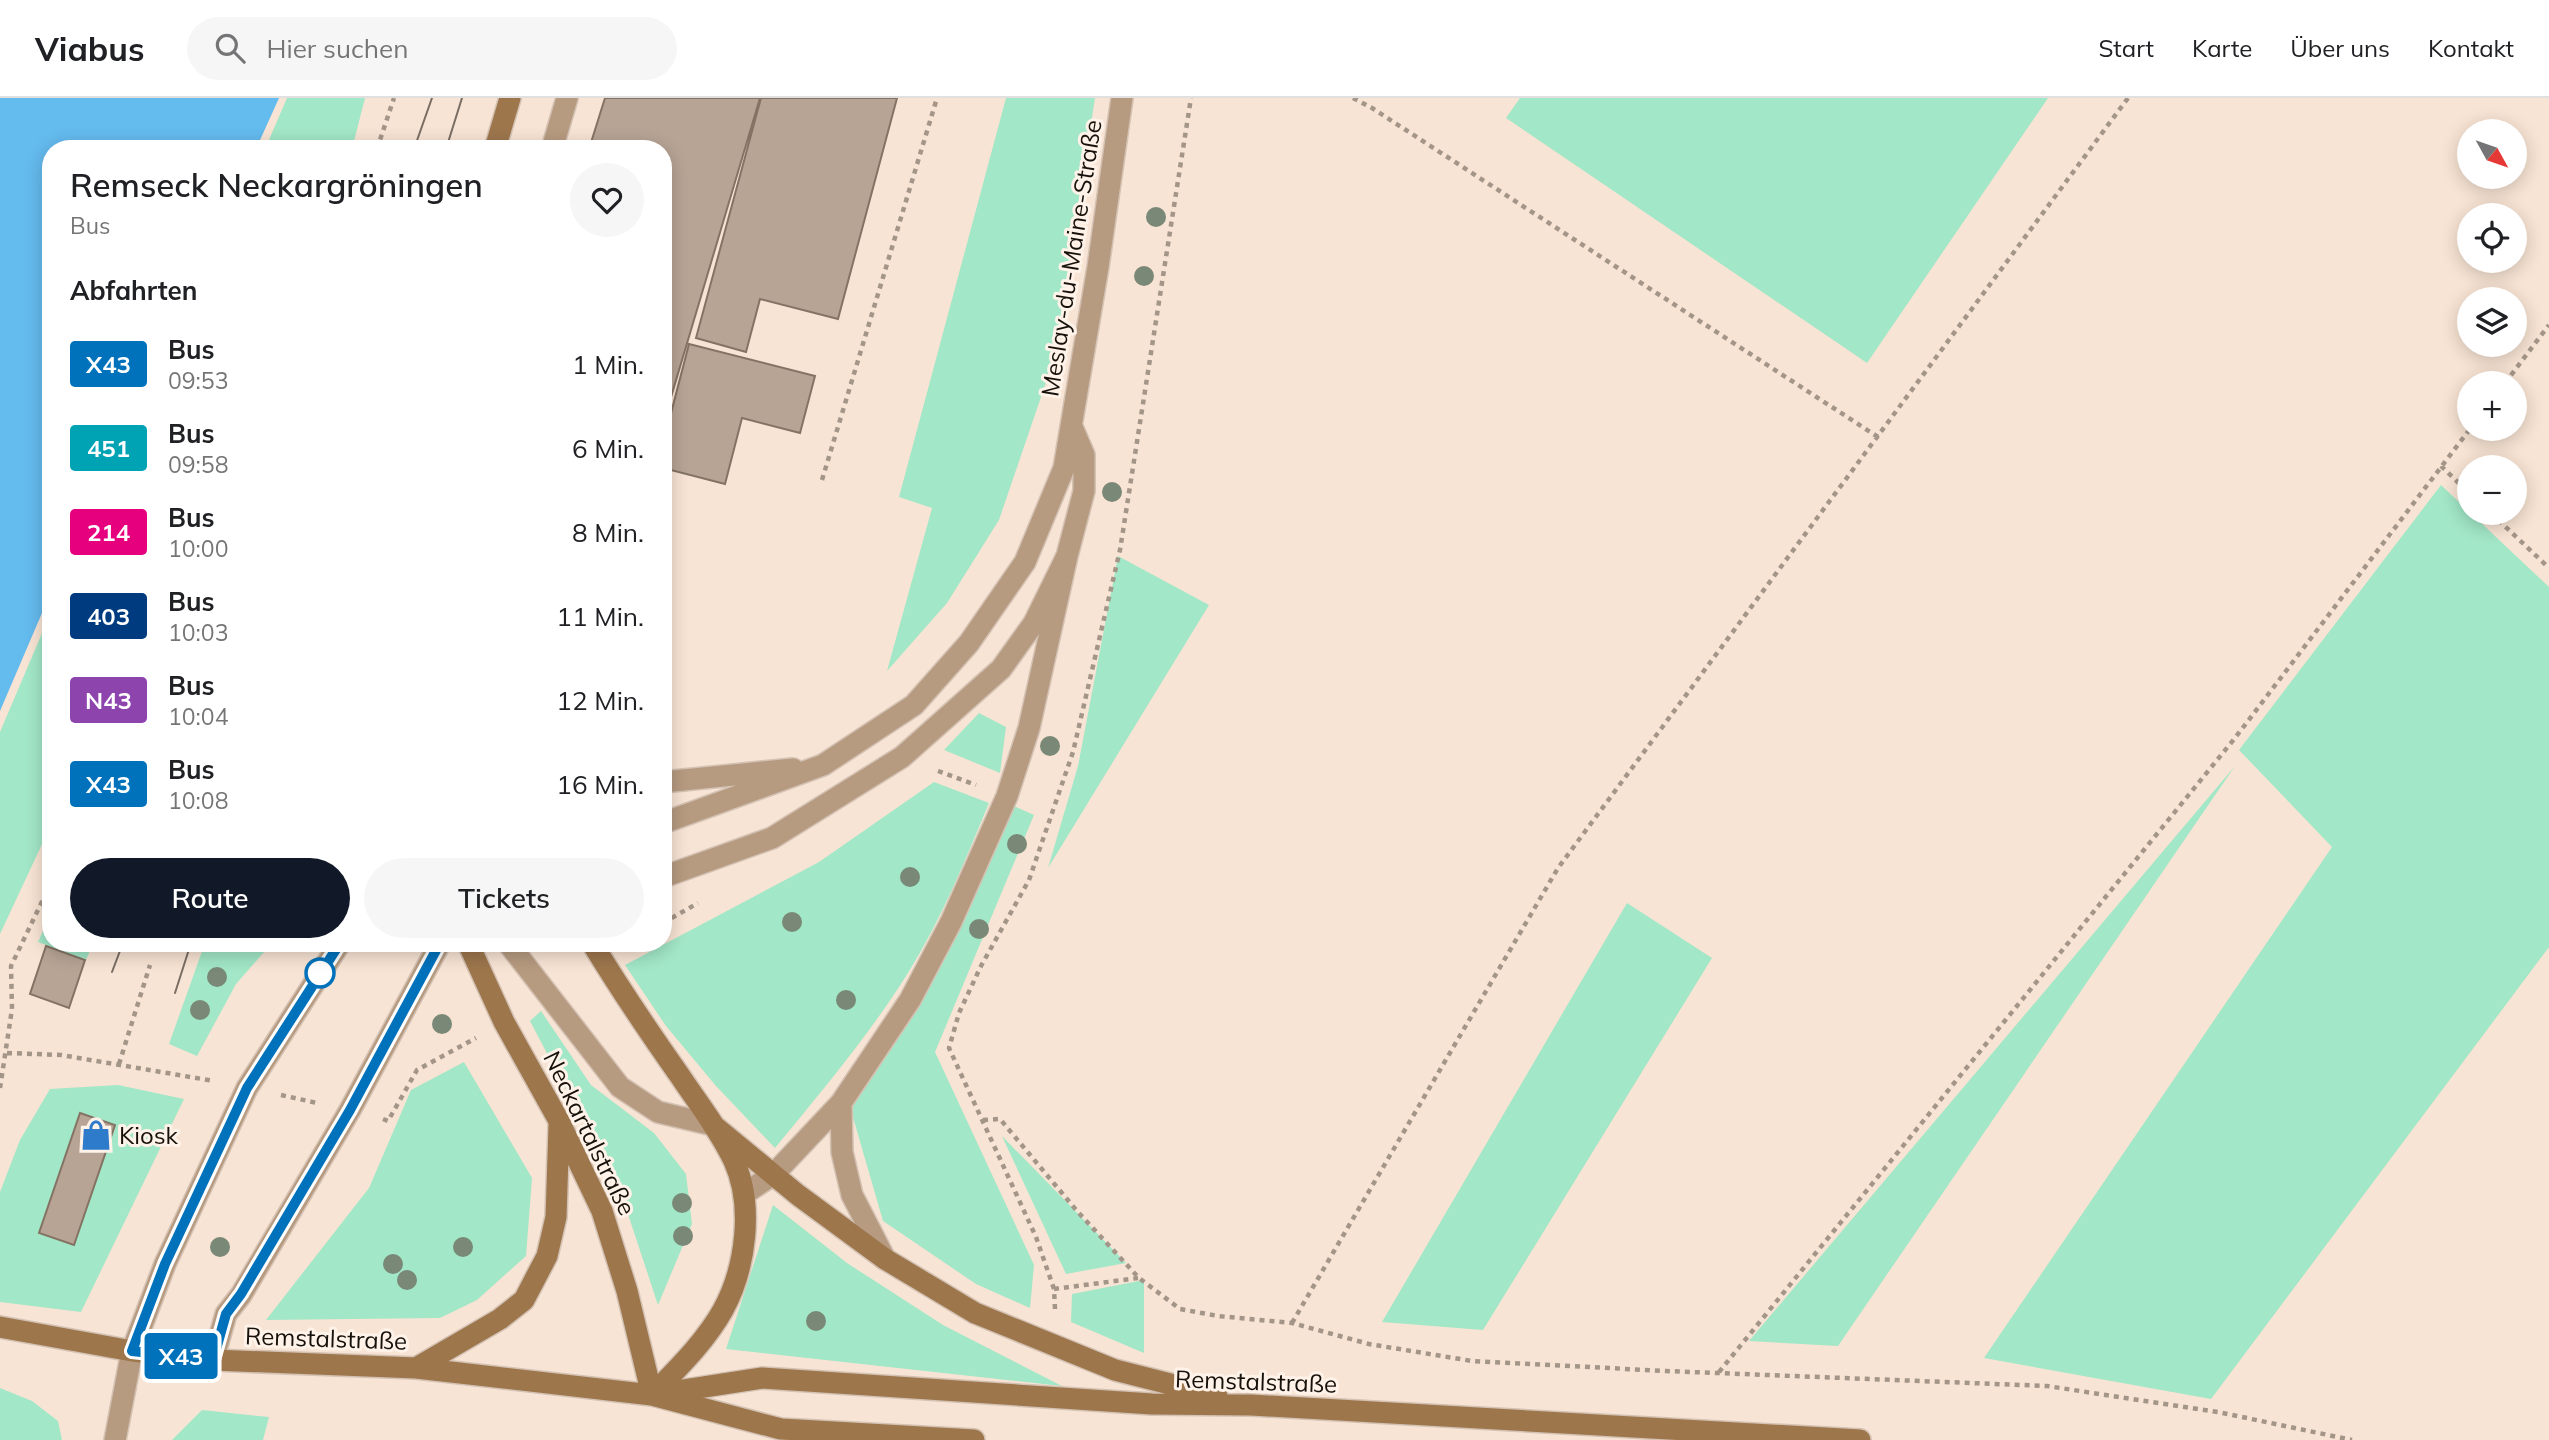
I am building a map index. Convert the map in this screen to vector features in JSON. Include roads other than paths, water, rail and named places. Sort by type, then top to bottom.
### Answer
[{"type":"main road","points":[[498,140],[510,98]]},
{"type":"main road","name":"Neckartalstraße","points":[[472,952],[504,1022],[559,1121],[602,1211],[627,1291],[652,1395]]},
{"type":"main road","points":[[597,952],[624,996],[713,1125],[734,1162],[744,1194],[744,1240],[737,1280],[723,1311],[694,1352],[652,1395]]},
{"type":"main road","points":[[416,1368],[500,1320],[524,1300],[547,1256],[556,1217],[559,1121]]},
{"type":"main road","points":[[713,1125],[807,1202],[886,1259],[975,1313],[1115,1370],[1251,1405]]},
{"type":"main road","name":"Remstalstraße","points":[[0,1327],[132,1351],[213,1360],[416,1368],[652,1395],[781,1429],[974,1440]]},
{"type":"main road","name":"Remstalstraße","points":[[652,1395],[762,1378],[1152,1404],[1251,1405],[1860,1440]]},
{"type":"street","points":[[555,140],[568,98]]},
{"type":"street","name":"Meslay-du-Maine-Straße","points":[[672,820],[823,765],[914,705],[968,643],[1025,562],[1064,468],[1122,98]]},
{"type":"street","name":"Meslay-du-Maine-Straße","points":[[744,1194],[774,1174],[841,1103],[910,1000],[951,922],[1007,796],[1028,728],[1084,491],[1084,456],[1072,425]]},
{"type":"street","name":"Meslay-du-Maine-Straße","points":[[672,874],[772,838],[902,757],[1001,668],[1034,623],[1067,556]]},
{"type":"street","name":"Meslay-du-Maine-Straße","points":[[672,781],[823,765]]},
{"type":"street","points":[[115,1440],[132,1351],[165,1264],[247,1088],[334,952]]},
{"type":"street","points":[[213,1360],[226,1314],[241,1294],[350,1110],[435,952]]},
{"type":"street","points":[[515,952],[620,1087],[657,1112],[713,1125]]},
{"type":"street","points":[[841,1103],[842,1152],[852,1195],[886,1259]]},
{"type":"water","points":[[0,98],[279,98],[260,140],[42,140],[42,613],[0,711]]},
{"type":"tram line","points":[[417,140],[432,98]]},
{"type":"tram line","points":[[449,140],[462,98]]},
{"type":"tram line","points":[[112,972],[120,952]]},
{"type":"tram line","points":[[175,993],[188,952]]},
{"type":"place","name":"Kiosk","points":[[96,1135]]}]
